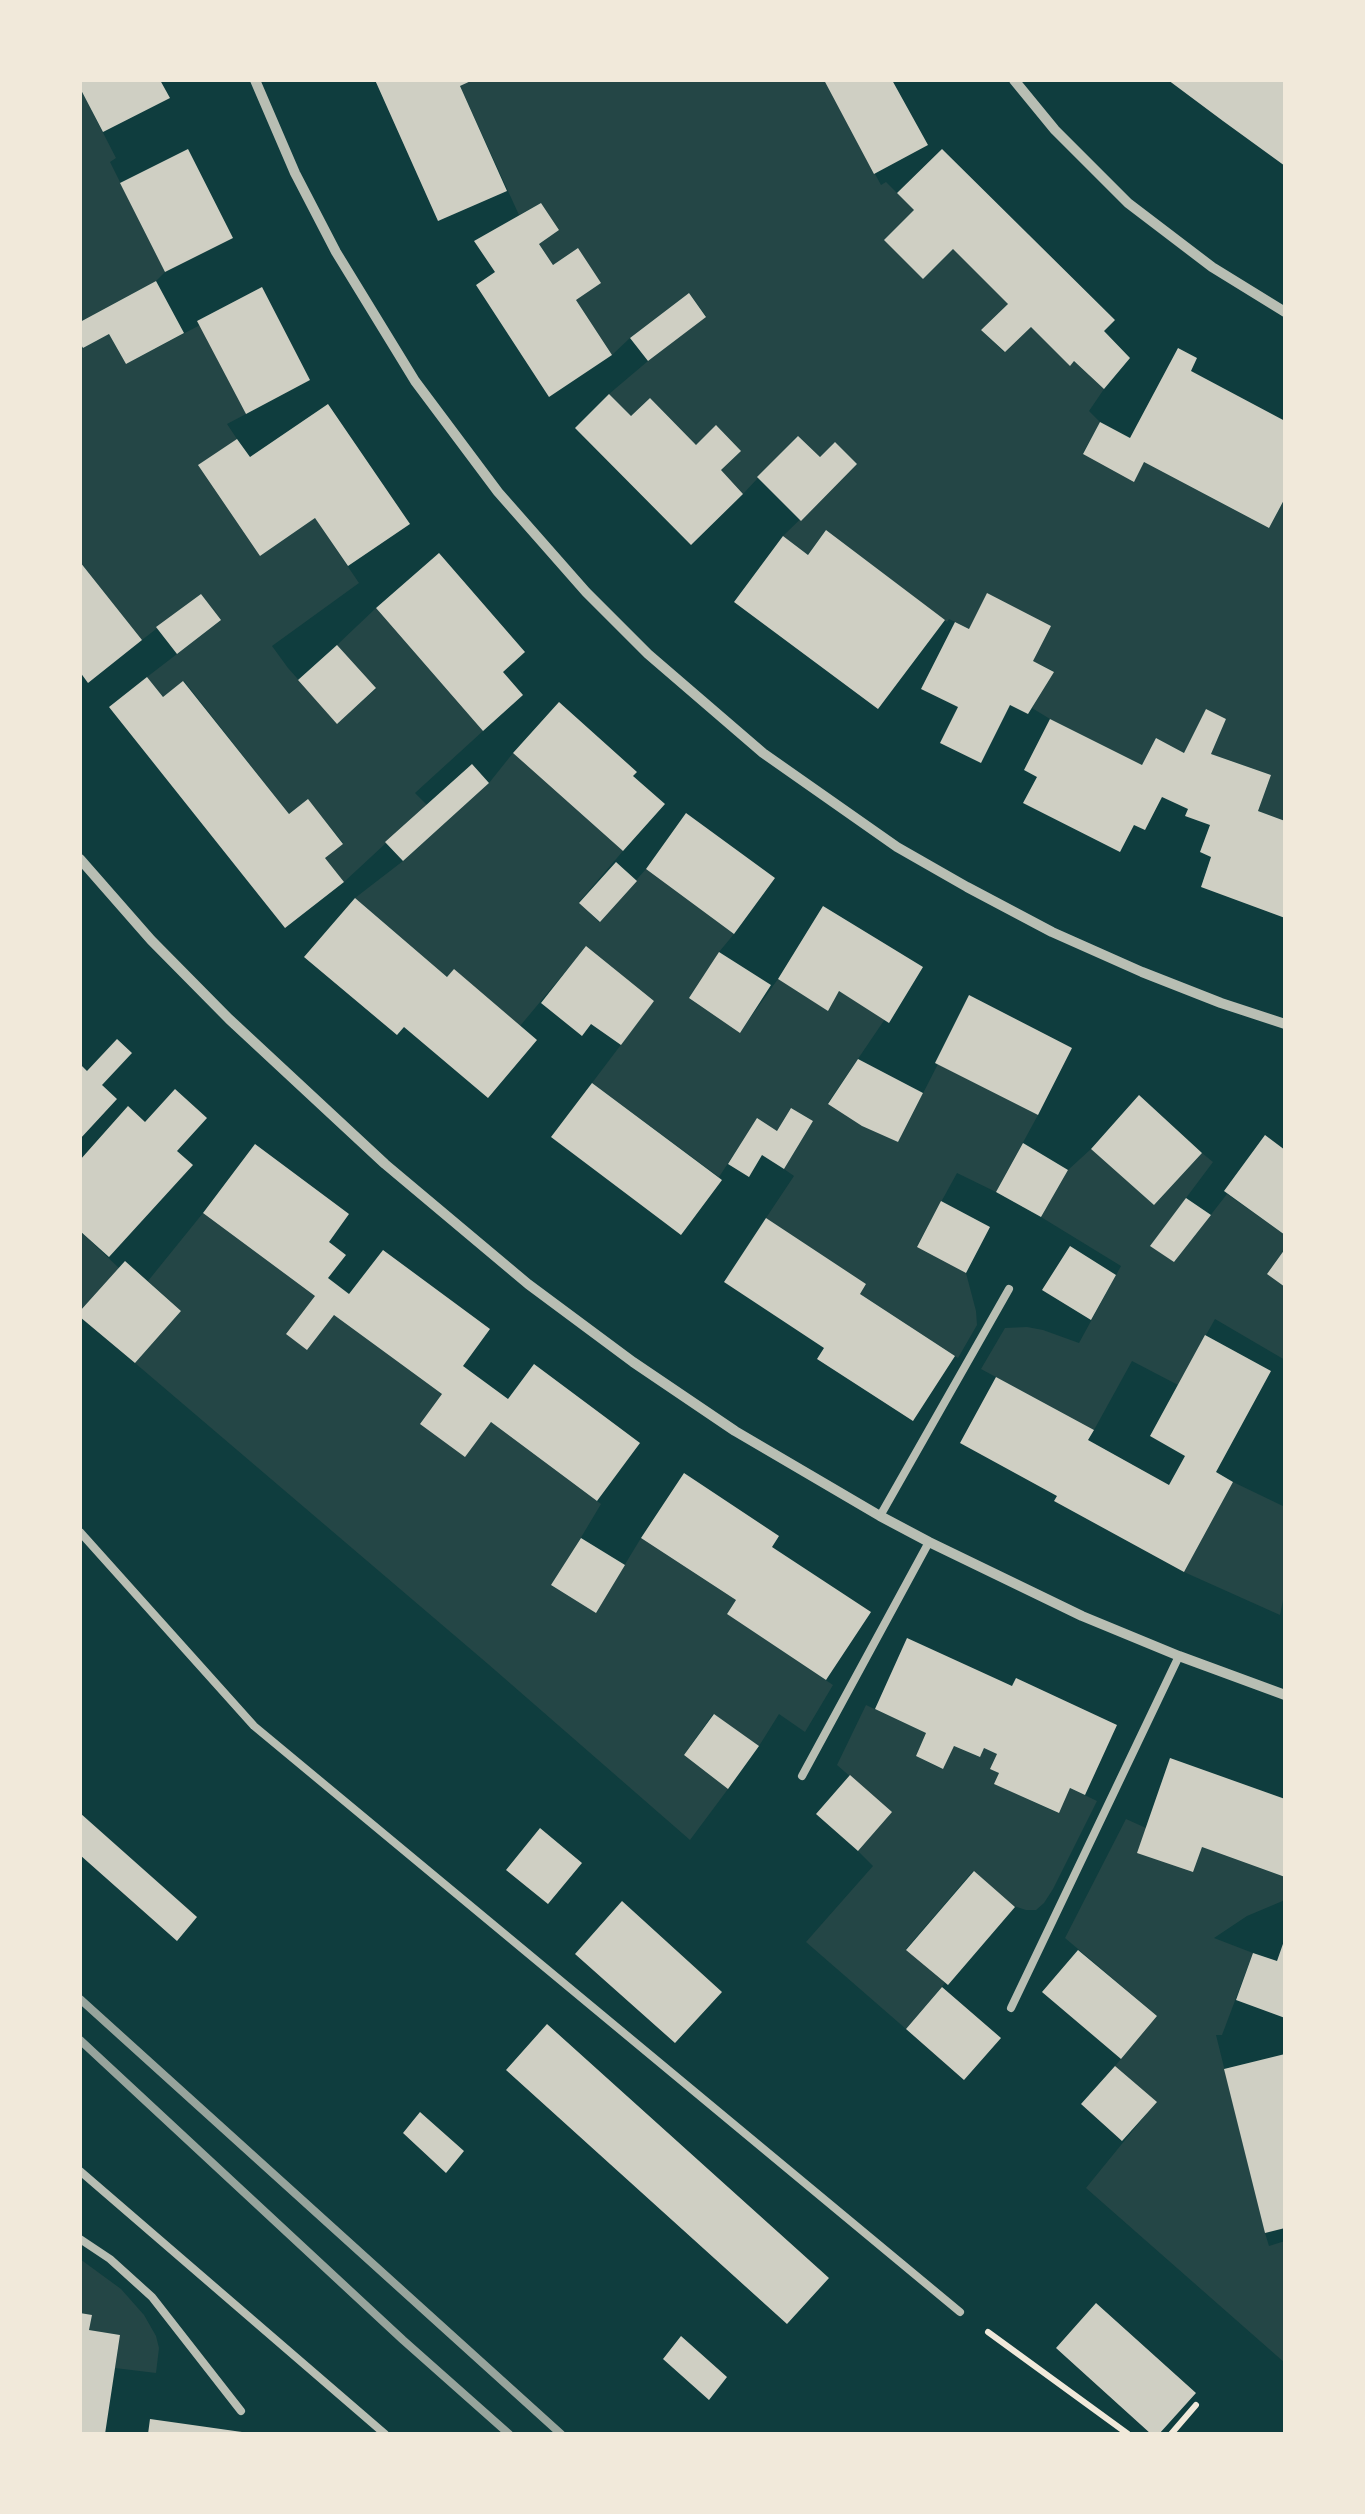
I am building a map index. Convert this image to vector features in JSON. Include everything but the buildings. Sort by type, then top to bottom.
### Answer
[{"type":"street","points":[[255,80],[295,173],[336,252],[415,380],[498,492],[586,592],[648,654],[763,753],[897,847],[1052,932],[1142,972],[1285,1024]]},
{"type":"street","points":[[1014,80],[1055,130],[1128,203],[1212,267],[1285,312]]},
{"type":"street","points":[[80,859],[229,1019],[385,1164],[498,1259],[633,1362],[735,1431],[929,1542],[1082,1616],[1285,1694]]},
{"type":"lane","points":[[880,1516],[1008,1290]]},
{"type":"lane","points":[[80,1532],[254,1726],[960,2312]]},
{"type":"lane","points":[[802,1776],[929,1542]]},
{"type":"lane","points":[[1011,2008],[1179,1656]]},
{"type":"lane","points":[[80,2171],[386,2434]]},
{"type":"lane","points":[[80,2238],[152,2297],[241,2411]]},
{"type":"path","points":[[960,2312],[1128,2434]]},
{"type":"path","points":[[1170,2434],[1196,2405]]},
{"type":"shaded area","points":[[473,80],[824,80],[881,185],[886,182],[914,210],[923,279],[953,249],[1008,304],[981,330],[1004,352],[1031,327],[1069,365],[1074,361],[1104,389],[1089,411],[1100,422],[1083,453],[1144,462],[1269,528],[1285,498],[1285,821],[1258,811],[1271,775],[1211,754],[1226,719],[1206,709],[1184,753],[1156,738],[1142,765],[1032,708],[1053,671],[949,619],[947,622],[826,530],[808,555],[783,536],[857,464],[835,442],[820,457],[797,436],[743,494],[721,470],[740,450],[717,426],[696,445],[650,398],[631,416],[609,394],[706,316],[689,293],[612,355],[576,300],[600,283],[578,248],[553,265],[539,244],[559,230],[541,203],[519,215],[460,86]]},
{"type":"shaded area","points":[[80,88],[116,158],[110,162],[165,272],[156,281],[80,322]]},
{"type":"shaded area","points":[[200,325],[246,414],[227,424],[237,439],[260,556],[315,518],[359,583],[272,646],[337,723],[376,689],[337,645],[376,608],[483,731],[415,793],[427,805],[344,882],[325,858],[343,843],[308,800],[289,814],[184,681],[163,697],[147,677],[220,621],[201,594],[142,640],[80,562],[80,343],[83,348],[109,334],[126,364]]},
{"type":"shaded area","points":[[513,753],[623,851],[579,902],[599,922],[646,869],[734,934],[690,999],[740,1032],[778,979],[827,1010],[839,991],[885,1019],[828,1103],[862,1126],[898,1142],[938,1064],[1038,1115],[996,1192],[957,1173],[917,1246],[966,1273],[977,1325],[958,1358],[860,1294],[866,1284],[766,1218],[794,1176],[784,1169],[813,1121],[791,1108],[777,1131],[757,1119],[719,1177],[592,1083],[654,1001],[586,947],[520,1026],[454,970],[447,977],[355,898],[403,861],[489,783]]},
{"type":"shaded area","points":[[1091,1149],[1154,1205],[1202,1153],[1213,1162],[1186,1198],[1174,1262],[1227,1194],[1285,1235],[1285,1360],[1215,1319],[1178,1385],[1132,1361],[1094,1430],[981,1369],[1005,1328],[1043,1330],[1079,1343],[1121,1266],[1041,1217],[1068,1170]]},
{"type":"shaded area","points":[[203,1213],[315,1296],[307,1350],[334,1315],[442,1394],[465,1456],[491,1422],[601,1504],[552,1586],[596,1612],[641,1538],[736,1600],[727,1614],[833,1685],[805,1732],[779,1714],[759,1746],[713,1714],[684,1755],[728,1789],[690,1840],[135,1363],[181,1311],[148,1281]]},
{"type":"shaded area","points":[[80,1231],[119,1268],[80,1311]]},
{"type":"shaded area","points":[[1233,1482],[1285,1507],[1285,1590],[1280,1615],[1184,1572]]},
{"type":"shaded area","points":[[866,1705],[926,1733],[916,1756],[942,1769],[954,1746],[979,1757],[984,1748],[997,1754],[999,1773],[995,1784],[1058,1813],[1070,1788],[1097,1801],[1053,1889],[1036,1910],[1014,1906],[973,1871],[906,1949],[945,1983],[906,2029],[806,1942],[873,1866],[858,1851],[891,1812],[837,1765]]},
{"type":"shaded area","points":[[1126,1819],[1146,1828],[1138,1853],[1202,1847],[1285,1877],[1285,1900],[1247,1916],[1214,1938],[1253,1953],[1222,2035],[1216,2035],[1269,2246],[1285,2241],[1285,2363],[1086,2188],[1156,2102],[1115,2066],[1157,2016],[1065,1938]]},
{"type":"shaded area","points":[[80,2259],[121,2289],[144,2315],[159,2348],[156,2373],[115,2368],[120,2335],[89,2330],[92,2315],[80,2313]]},
{"type":"railway","points":[[80,1999],[561,2434]]},
{"type":"railway","points":[[80,2040],[509,2434]]}]
